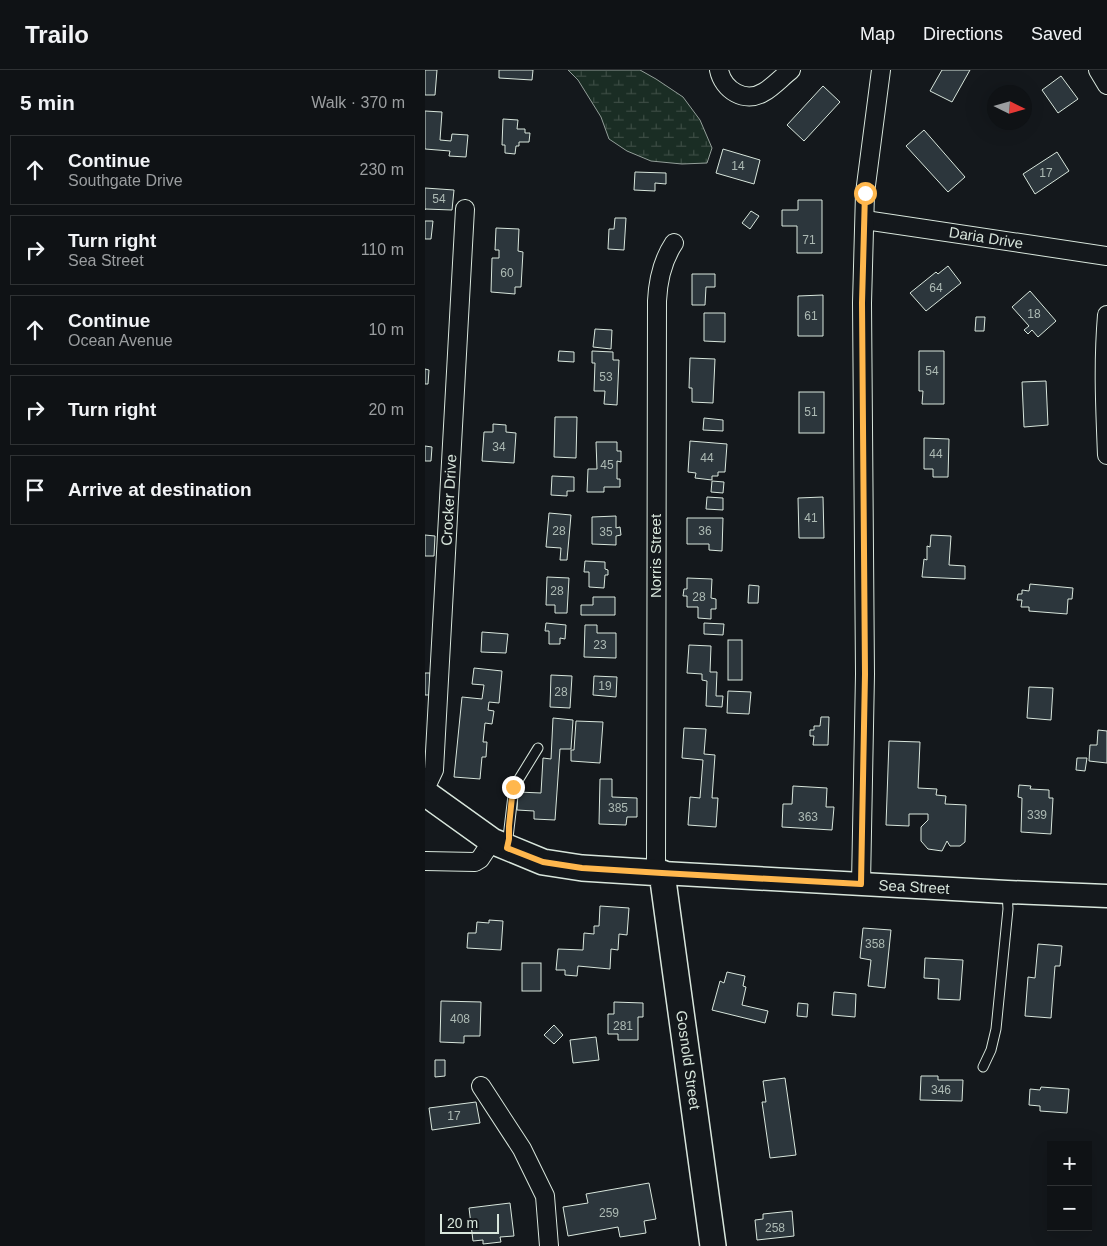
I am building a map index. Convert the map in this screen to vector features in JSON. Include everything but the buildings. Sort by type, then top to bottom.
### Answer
[{"type":"main road","name":"Sea Street","points":[[425,791],[499,845],[543,862],[582,868],[659,873]]},
{"type":"main road","name":"Gosnold Street","points":[[659,873],[713,1246]]},
{"type":"street","points":[[719,70],[721,78],[728,88],[745,96],[758,95],[791,70]]},
{"type":"street","points":[[861,884],[865,674],[862,303],[865,193],[881,70]]},
{"type":"street","points":[[1098,70],[1107,85]]},
{"type":"street","name":"Crocker Drive","points":[[425,791],[434,770],[465,209]]},
{"type":"street","name":"Daria Drive","points":[[865,220],[1107,256]]},
{"type":"street","name":"Norris Street","points":[[659,873],[657,300],[658,283],[662,267],[674,243]]},
{"type":"street","points":[[1107,315],[1105,394],[1107,455]]},
{"type":"street","points":[[425,862],[475,862],[499,845]]},
{"type":"street","name":"Sea Street","points":[[659,873],[1107,896]]},
{"type":"street","points":[[481,1086],[522,1149],[545,1196],[549,1246]]},
{"type":"lane","points":[[499,845],[509,839],[513,787],[538,748]]},
{"type":"lane","points":[[983,1067],[991,1050],[996,1029],[1008,908],[1007,892]]},
{"type":"green space","points":[[568,70],[640,70],[683,97],[700,120],[712,148],[707,163],[682,164],[651,161],[627,151],[609,139],[601,117],[578,80]]},
{"type":"route","points":[[513,787],[507,848],[543,862],[582,868],[861,884],[865,674],[862,303],[865,193]]}]
